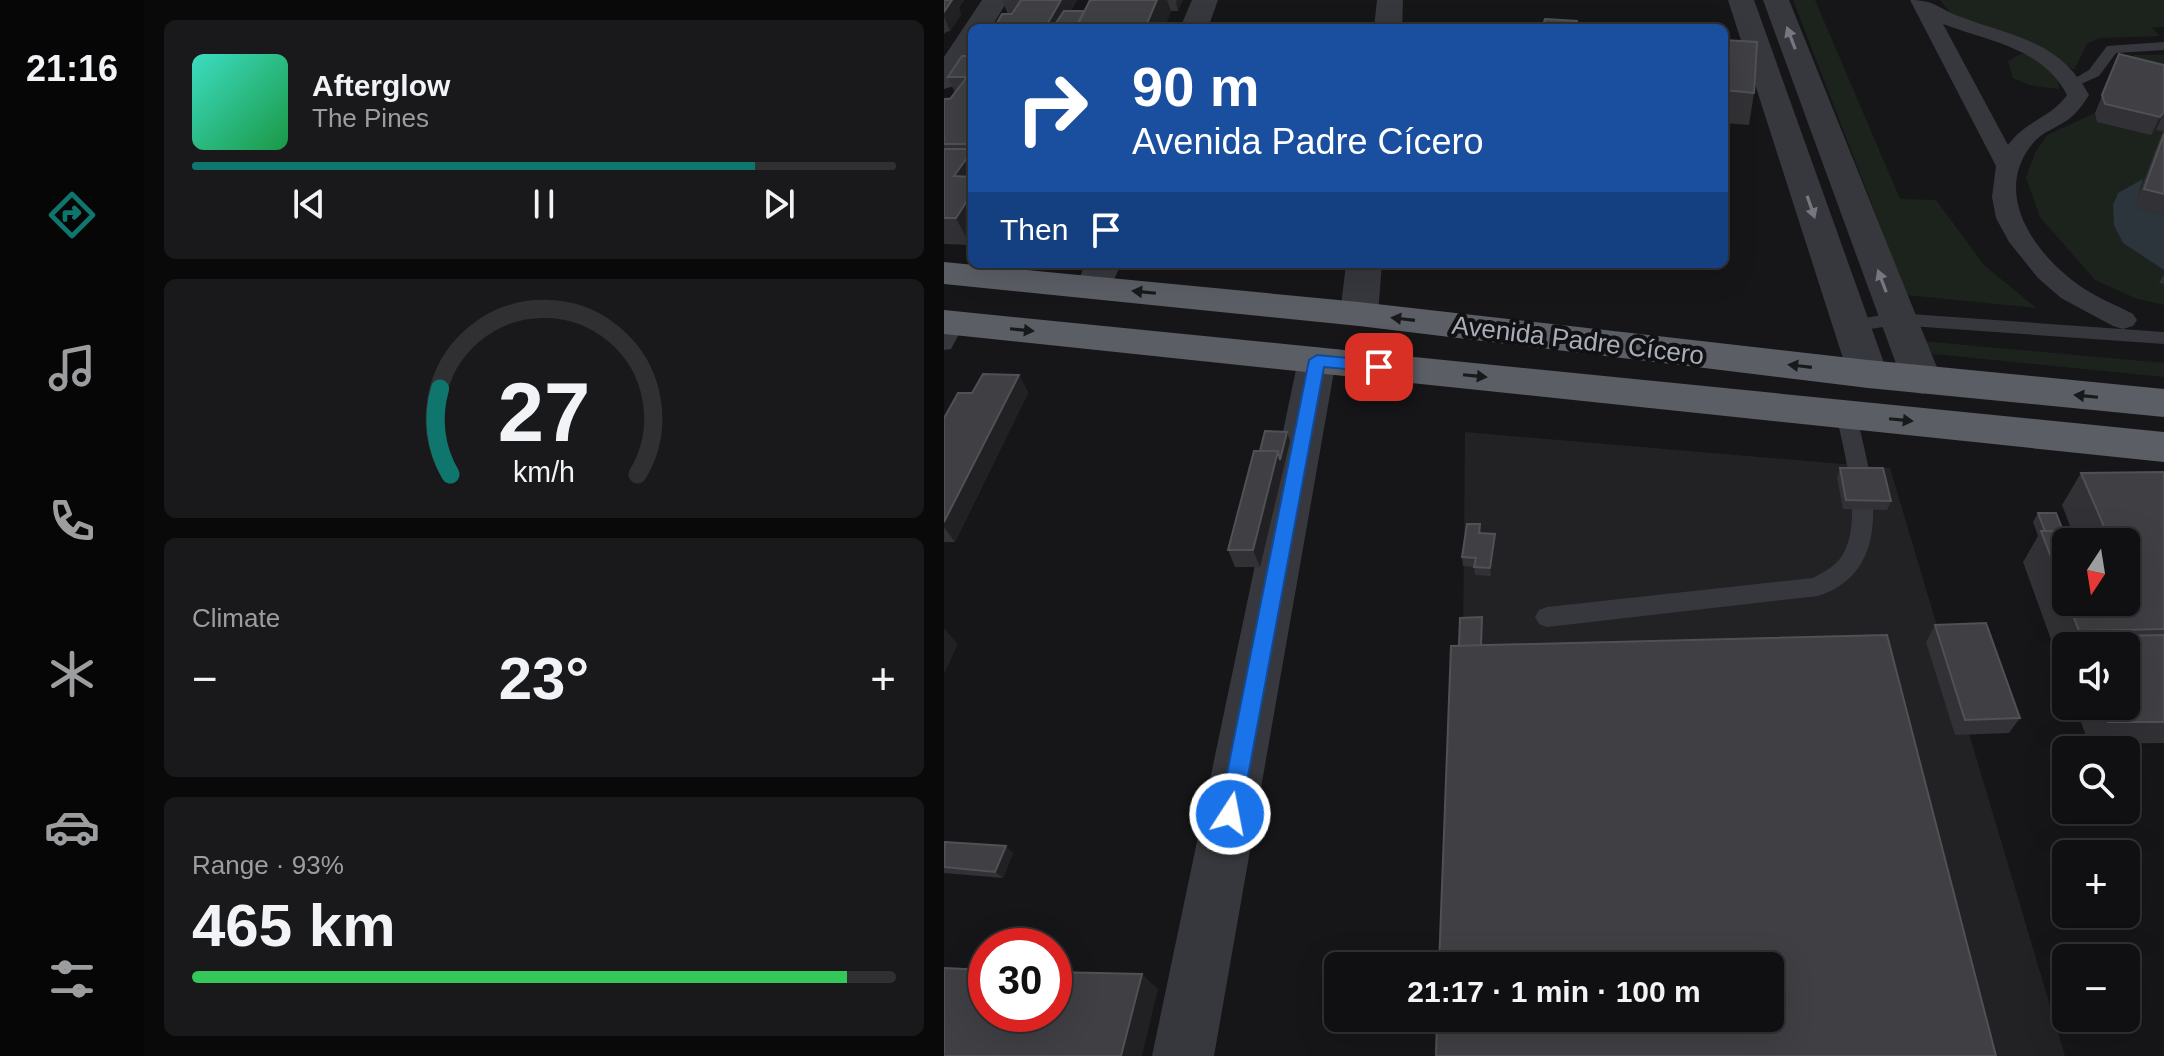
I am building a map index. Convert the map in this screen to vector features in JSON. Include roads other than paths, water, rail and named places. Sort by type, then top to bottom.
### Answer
[{"type":"highway","name":"Avenida Padre Cícero","points":[[944,273],[1098,276],[1359,314],[1922,380],[2164,403]]},
{"type":"highway","name":"Avenida Padre Cícero","points":[[948,330],[1317,360],[2164,447]]},
{"type":"street","points":[[980,24],[995,0]]},
{"type":"street","points":[[1196,24],[1205,0]]},
{"type":"street","points":[[1388,24],[1390,0]]},
{"type":"street","points":[[1741,0],[1868,374]]},
{"type":"street","points":[[1776,0],[1922,380]]},
{"type":"street","points":[[1922,4],[2037,51],[2058,65],[2074,83],[2078,95],[2068,112],[2028,134],[2007,164],[2002,205],[2021,245],[2065,288],[2123,320]]},
{"type":"street","points":[[1922,4],[2007,164]]},
{"type":"street","points":[[944,80],[968,42]]},
{"type":"street","points":[[1796,163],[1837,161]]},
{"type":"street","points":[[1359,314],[1364,268]]},
{"type":"street","points":[[1183,1056],[1317,360]]},
{"type":"lane","points":[[2074,83],[2094,73],[2112,49],[2164,46]]},
{"type":"lane","points":[[1851,326],[1896,319],[2164,338]]},
{"type":"lane","points":[[1547,617],[1818,587],[1848,565],[1861,536],[1859,476],[1846,414]]}]
